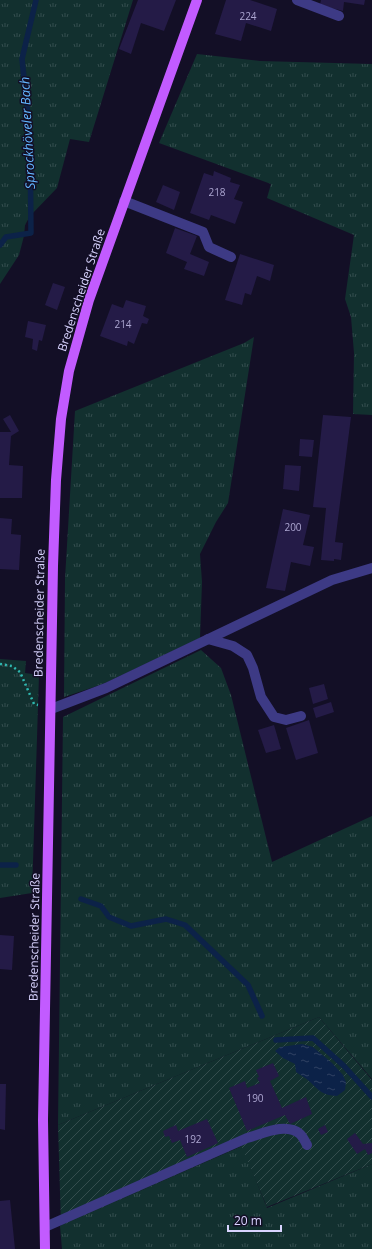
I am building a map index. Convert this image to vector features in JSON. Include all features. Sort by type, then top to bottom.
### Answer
[{"type":"main road","name":"Bredenscheider Straße","points":[[45,1249],[43,1120],[53,558],[56,480],[61,419],[71,364],[89,300],[197,0]]},
{"type":"lane","points":[[297,0],[339,16]]},
{"type":"lane","points":[[124,201],[203,232],[209,247],[231,257]]},
{"type":"lane","points":[[51,709],[106,688],[332,580],[372,568]]},
{"type":"lane","points":[[208,639],[232,646],[247,655],[253,668],[261,697],[274,717],[286,720],[301,716]]},
{"type":"lane","points":[[45,1227],[247,1138],[279,1129],[288,1129],[300,1134],[307,1144]]},
{"type":"path","points":[[0,664],[12,666],[20,672],[34,704],[51,709]]},
{"type":"green space","points":[[0,0],[133,0],[89,142],[70,139],[57,188],[30,216],[25,225],[19,255],[0,284]]},
{"type":"green space","points":[[197,54],[260,61],[372,64],[372,415],[353,414],[354,353],[351,317],[345,299],[354,235],[267,198],[271,184],[159,143]]},
{"type":"green space","points":[[254,337],[228,503],[216,522],[200,554],[202,582],[200,638],[103,684],[64,697],[65,579],[75,411],[244,343]]},
{"type":"green space","points":[[201,650],[221,668],[231,695],[272,862],[372,816],[372,1079],[319,1017],[58,1125],[63,717]]},
{"type":"green space","points":[[0,659],[26,661],[25,673],[39,675],[32,893],[0,898]]},
{"type":"green space","points":[[319,1017],[372,1080],[372,1164],[267,1207],[241,1146],[61,1226],[58,1125]]},
{"type":"green space","points":[[242,1146],[267,1208],[372,1164],[372,1249],[62,1249],[60,1226]]},
{"type":"water","points":[[302,1044],[313,1047],[332,1063],[343,1075],[346,1082],[345,1090],[337,1096],[328,1095],[322,1092],[296,1072],[295,1064],[283,1058],[275,1051],[280,1047]]},
{"type":"building","points":[[138,0],[176,0],[164,31],[141,23],[131,54],[119,49]]},
{"type":"building","points":[[226,0],[250,0],[277,9],[271,31],[246,23],[241,41],[215,34]]},
{"type":"building","points":[[321,0],[365,0],[364,5],[344,2],[343,11],[320,5]]},
{"type":"building","points":[[214,171],[231,178],[230,182],[240,185],[234,199],[243,202],[235,224],[211,215],[209,220],[190,213],[204,173],[213,176]]},
{"type":"building","points":[[163,185],[180,192],[174,210],[156,202]]},
{"type":"building","points":[[175,228],[197,236],[190,254],[209,262],[204,276],[184,269],[187,262],[166,253]]},
{"type":"building","points":[[240,254],[274,265],[270,281],[257,276],[251,295],[245,293],[242,305],[225,300]]},
{"type":"building","points":[[53,283],[65,287],[57,310],[45,305]]},
{"type":"building","points":[[126,300],[146,306],[143,316],[149,319],[147,324],[142,323],[134,344],[128,341],[127,346],[100,336],[112,304],[123,308]]},
{"type":"building","points":[[28,321],[46,325],[42,341],[39,340],[37,351],[32,349],[33,339],[25,337]]},
{"type":"building","points":[[10,415],[19,431],[11,436],[9,465],[23,466],[22,498],[0,498],[0,432],[11,432],[3,419]]},
{"type":"building","points":[[323,415],[351,417],[335,542],[343,543],[341,560],[334,559],[334,561],[321,560],[326,508],[313,507]]},
{"type":"building","points":[[300,439],[314,440],[312,457],[299,456]]},
{"type":"building","points":[[285,465],[301,466],[299,491],[283,489]]},
{"type":"building","points":[[283,509],[310,515],[303,545],[314,547],[310,566],[291,562],[285,591],[266,588]]},
{"type":"building","points":[[0,518],[12,519],[11,534],[21,535],[19,570],[0,569]]},
{"type":"building","points":[[324,684],[328,699],[313,704],[309,688]]},
{"type":"building","points":[[331,702],[334,712],[316,718],[313,708]]},
{"type":"building","points":[[309,720],[318,753],[296,760],[286,728]]},
{"type":"building","points":[[274,725],[281,749],[266,753],[258,730]]},
{"type":"building","points":[[0,935],[14,936],[12,970],[0,969]]},
{"type":"building","points":[[273,1063],[279,1076],[270,1081],[282,1108],[306,1097],[312,1114],[290,1124],[285,1115],[247,1131],[229,1088],[245,1081],[247,1088],[260,1083],[257,1078],[259,1077],[256,1070]]},
{"type":"building","points":[[0,1084],[6,1084],[5,1130],[0,1129]]},
{"type":"building","points":[[207,1119],[218,1143],[187,1157],[180,1140],[172,1143],[169,1136],[165,1137],[163,1131],[176,1125],[178,1131]]},
{"type":"building","points":[[325,1125],[328,1132],[321,1135],[318,1129]]},
{"type":"building","points":[[355,1133],[363,1144],[372,1143],[372,1153],[368,1155],[365,1149],[357,1154],[347,1139]]},
{"type":"building","points":[[10,1200],[15,1249],[0,1249],[0,1201]]},
{"type":"waterway","name":"Sprockhöveler Bach","points":[[0,245],[6,237],[31,233],[30,135],[22,59],[36,0]]},
{"type":"waterway","points":[[0,865],[16,865]]},
{"type":"waterway","points":[[81,899],[101,906],[109,917],[131,926],[166,919],[185,925],[248,985],[262,1016]]},
{"type":"waterway","points":[[276,1040],[313,1038],[344,1066],[372,1097]]}]
